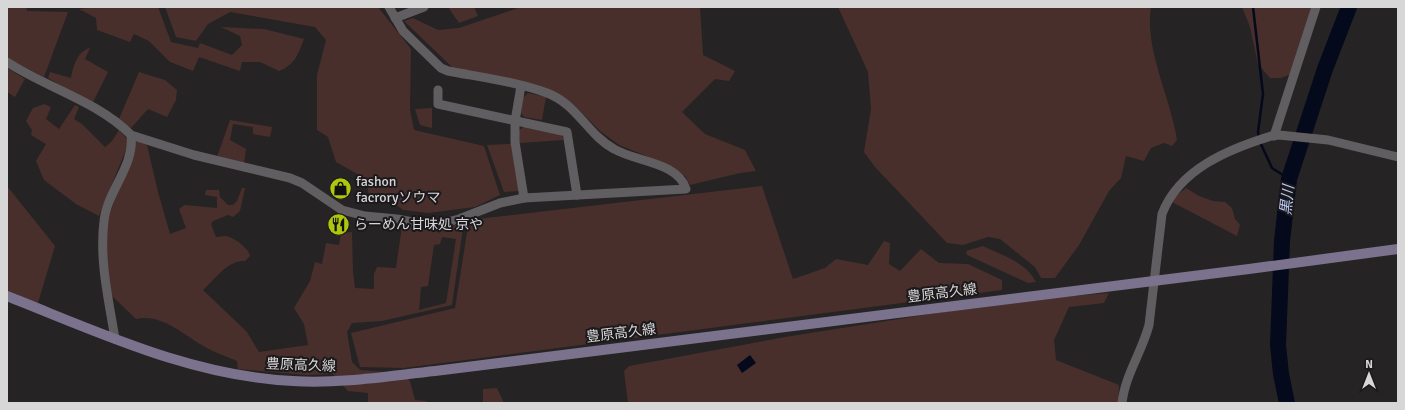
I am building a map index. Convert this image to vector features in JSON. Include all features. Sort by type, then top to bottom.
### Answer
[{"type":"main road","name":"豊原高久線","points":[[7,296],[160,356],[198,367],[257,378],[328,382],[421,372],[1314,261],[1398,249]]},
{"type":"street","points":[[7,62],[84,103],[124,128],[131,135],[201,157],[290,178],[302,183],[338,208],[365,216],[396,219],[423,224],[443,223],[459,219],[500,204],[524,198],[686,189],[684,181],[676,174],[661,166],[627,156],[613,149],[600,138],[574,109],[549,93],[448,71],[441,68],[413,42],[395,18],[389,7]]},
{"type":"street","points":[[395,18],[424,7]]},
{"type":"street","points":[[1275,136],[1316,7]]},
{"type":"street","points":[[521,86],[515,121],[515,142],[524,198]]},
{"type":"street","points":[[438,90],[438,104],[567,132],[576,195]]},
{"type":"street","points":[[115,339],[104,274],[104,221],[129,155],[132,143],[131,135]]},
{"type":"street","points":[[1122,403],[1128,379],[1145,341],[1149,325],[1162,214],[1167,200],[1178,187],[1217,156],[1252,142],[1275,136],[1328,140],[1398,157]]},
{"type":"shaded area","points":[[7,7],[26,7],[27,11],[68,12],[44,77],[7,58]]},
{"type":"shaded area","points":[[100,7],[158,7],[171,42],[198,48],[200,43],[232,55],[242,45],[240,36],[221,27],[264,29],[304,39],[298,54],[289,66],[279,71],[260,62],[242,62],[240,71],[199,57],[193,71],[170,62],[149,41],[134,34],[130,42],[97,30],[96,18],[79,9]]},
{"type":"shaded area","points":[[165,7],[378,7],[411,49],[410,110],[414,130],[484,146],[500,195],[475,207],[428,213],[403,210],[390,200],[369,196],[366,179],[336,162],[328,137],[317,130],[317,75],[326,40],[315,27],[230,12],[208,24],[196,41],[176,37]]},
{"type":"shaded area","points":[[448,7],[474,7],[478,16],[459,23]]},
{"type":"shaded area","points":[[521,7],[700,7],[703,55],[735,71],[729,81],[715,79],[682,112],[705,134],[745,150],[756,171],[740,173],[690,185],[685,176],[666,164],[619,145],[600,131],[575,106],[547,90],[453,68],[404,21],[413,18],[438,30],[459,28]]},
{"type":"shaded area","points":[[838,7],[1151,7],[1151,40],[1177,140],[1172,146],[1164,143],[1151,148],[1144,161],[1126,156],[1121,178],[1109,191],[1079,245],[1055,278],[1041,278],[1035,267],[1000,239],[988,237],[963,245],[947,243],[875,167],[864,152],[871,109],[868,72]]},
{"type":"shaded area","points":[[1242,7],[1312,7],[1291,74],[1281,78],[1270,78],[1258,64],[1250,27]]},
{"type":"shaded area","points":[[90,48],[85,59],[108,72],[92,104],[48,78],[50,72],[71,78],[76,60],[82,52]]},
{"type":"shaded area","points":[[7,68],[25,79],[15,97],[7,92]]},
{"type":"shaded area","points":[[139,72],[165,80],[177,90],[176,100],[167,117],[148,109],[131,128],[119,119]]},
{"type":"shaded area","points":[[528,93],[546,97],[542,120],[524,117],[521,113],[523,98]]},
{"type":"shaded area","points":[[44,104],[51,107],[46,119],[59,129],[75,105],[79,107],[74,119],[82,124],[105,147],[112,141],[119,130],[128,140],[127,147],[99,216],[76,204],[44,180],[36,161],[46,144],[31,135],[32,130],[26,121],[33,108]]},
{"type":"shaded area","points":[[432,108],[432,128],[420,125],[415,109]]},
{"type":"shaded area","points":[[230,120],[272,127],[270,137],[253,134],[253,127],[233,124],[230,140],[246,149],[244,164],[217,157]]},
{"type":"shaded area","points":[[525,126],[561,133],[564,140],[519,143],[518,131]]},
{"type":"shaded area","points":[[138,141],[147,145],[170,234],[186,228],[179,209],[185,205],[217,208],[217,197],[205,195],[206,190],[219,190],[220,197],[228,205],[233,205],[237,201],[242,188],[245,188],[240,211],[233,217],[228,215],[213,221],[211,224],[216,237],[226,236],[232,238],[245,247],[250,256],[245,261],[227,267],[203,290],[247,332],[259,352],[308,345],[304,324],[294,308],[310,281],[315,262],[322,264],[326,243],[339,245],[341,233],[352,232],[355,288],[374,289],[374,274],[377,267],[396,268],[402,226],[449,228],[464,221],[452,305],[382,321],[352,323],[347,332],[352,362],[360,370],[400,373],[410,381],[415,400],[426,401],[427,403],[368,403],[368,393],[348,391],[333,374],[307,375],[238,369],[237,361],[209,349],[164,322],[146,318],[136,319],[112,296],[107,273],[107,222],[135,142]],"holes":[[[442,237],[456,239],[446,303],[419,310],[421,287],[428,286],[434,245],[440,244]]]},
{"type":"shaded area","points":[[511,144],[519,191],[504,192],[487,145]]},
{"type":"shaded area","points":[[7,186],[55,246],[38,303],[7,291]]},
{"type":"shaded area","points":[[762,186],[793,279],[825,268],[836,259],[868,265],[884,241],[890,243],[889,264],[900,271],[921,249],[939,263],[968,264],[1002,280],[1002,290],[404,368],[360,367],[351,333],[455,308],[469,220]]},
{"type":"shaded area","points":[[1186,188],[1199,196],[1213,201],[1225,202],[1232,208],[1235,219],[1240,225],[1237,236],[1170,201]]},
{"type":"shaded area","points":[[983,246],[1020,264],[1036,282],[1028,283],[967,255],[966,251]]},
{"type":"shaded area","points":[[1109,293],[1104,303],[1069,307],[1054,340],[1056,360],[1119,385],[1118,403],[628,403],[624,371],[629,366],[785,337],[1013,301]]},
{"type":"shaded area","points":[[497,388],[504,403],[483,403],[483,389]]},
{"type":"water","points":[[750,355],[756,363],[742,373],[737,365]]},
{"type":"waterway","points":[[1253,7],[1263,94],[1258,132],[1259,138]]},
{"type":"waterway","name":"黒川","points":[[1287,403],[1281,374],[1278,345],[1282,241],[1289,179],[1325,69],[1349,7]]},
{"type":"waterway","points":[[1260,142],[1272,168],[1289,179]]},
{"type":"place","name":"fashon facroryソウマ","points":[[340,189]]},
{"type":"place","name":"らーめん甘味処 京や","points":[[338,224]]}]
